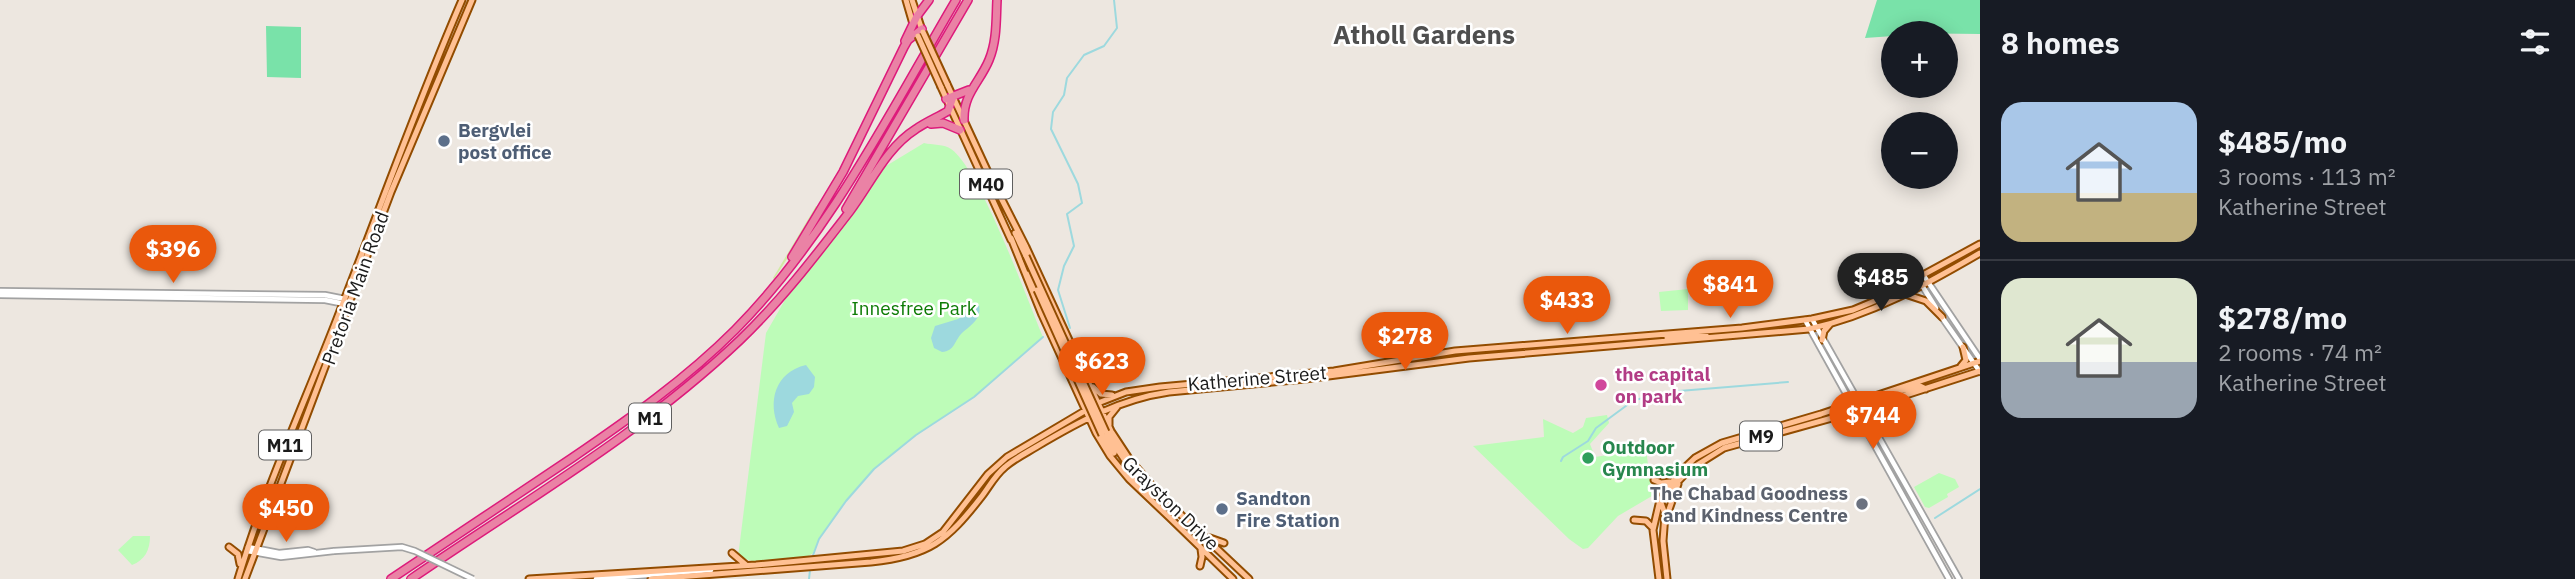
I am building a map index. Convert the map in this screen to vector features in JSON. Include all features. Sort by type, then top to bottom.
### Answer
[{"type":"highway","points":[[886,85],[917,16],[929,0]]},
{"type":"highway","name":"M1","points":[[391,579],[663,393],[735,330],[773,287],[834,208],[956,0]]},
{"type":"highway","name":"M1","points":[[411,579],[634,429],[684,390],[750,330],[782,295],[831,233],[880,154],[968,0]]},
{"type":"highway","points":[[964,120],[964,105],[970,89],[986,67],[992,51],[997,0]]},
{"type":"highway","points":[[773,287],[832,192],[904,47],[920,32]]},
{"type":"highway","points":[[831,233],[901,140],[916,128],[951,109],[950,98],[970,89]]},
{"type":"highway","points":[[901,140],[921,127],[936,122],[960,130]]},
{"type":"main road","name":"Pretoria Main Road","points":[[245,579],[409,128],[462,0]]},
{"type":"main road","name":"Pretoria Main Road","points":[[238,579],[277,462],[347,302],[472,0]]},
{"type":"main road","name":"Grayston Drive","points":[[906,0],[913,24],[920,32]]},
{"type":"main road","name":"Grayston Drive","points":[[912,0],[920,32],[993,181],[1106,432],[1121,457],[1169,517],[1233,579]]},
{"type":"main road","name":"Grayston Drive","points":[[951,109],[1102,435],[1140,481],[1161,496],[1249,579]]},
{"type":"main road","points":[[993,181],[1110,428],[1130,460],[1161,496]]},
{"type":"main road","points":[[1011,239],[1042,315],[1096,433],[1110,457],[1129,479],[1169,517]]},
{"type":"main road","name":"Katherine Street","points":[[817,563],[903,551],[925,544],[953,522],[982,481],[998,464],[1098,403],[1126,393],[1160,387],[1334,371],[1440,353],[1809,320],[1861,307],[1921,278],[1980,244]]},
{"type":"main road","name":"Katherine Street","points":[[651,577],[817,563],[892,560],[931,548],[960,524],[1004,468],[1074,424],[1126,402],[1169,392],[1495,356],[1812,328],[1880,307],[1929,284],[1980,253]]},
{"type":"main road","points":[[1906,295],[1926,301],[1942,317]]},
{"type":"main road","points":[[1822,340],[1824,331],[1830,324]]},
{"type":"main road","points":[[1640,335],[1646,339],[1812,328]]},
{"type":"main road","points":[[1430,331],[1429,345],[1432,350],[1440,353]]},
{"type":"main road","points":[[1952,371],[1965,362],[1963,347]]},
{"type":"main road","points":[[1075,354],[1098,393],[1108,396],[1126,393]]},
{"type":"main road","name":"M9","points":[[1659,579],[1653,530],[1660,500],[1672,481],[1695,458],[1714,446],[1851,405],[1978,361]]},
{"type":"main road","name":"M9","points":[[1660,500],[1703,460],[1724,448],[1855,411],[1980,371]]},
{"type":"main road","points":[[1888,392],[1896,393],[1920,386],[1926,388]]},
{"type":"main road","points":[[1073,417],[1080,407],[1080,397]]},
{"type":"main road","points":[[1110,428],[1111,413],[1126,402]]},
{"type":"main road","points":[[1074,424],[1088,425],[1096,433]]},
{"type":"main road","points":[[1665,524],[1681,478]]},
{"type":"main road","points":[[1654,480],[1663,484],[1672,481]]},
{"type":"main road","points":[[1660,500],[1664,509],[1667,579]]},
{"type":"main road","points":[[1185,519],[1210,538],[1224,543]]},
{"type":"main road","points":[[1634,520],[1649,522],[1653,530]]},
{"type":"main road","points":[[229,547],[238,554],[240,571]]},
{"type":"main road","points":[[1200,547],[1200,566]]},
{"type":"main road","points":[[732,554],[748,566]]},
{"type":"main road","name":"Katherine Street","points":[[529,579],[668,569],[804,564]]},
{"type":"street","points":[[1921,278],[1929,284],[1978,361],[1980,371]]},
{"type":"street","points":[[1921,278],[1922,287],[1942,317],[1963,347],[1978,361]]},
{"type":"street","points":[[0,293],[347,302]]},
{"type":"street","points":[[1809,320],[1851,405],[1950,579]]},
{"type":"street","points":[[1812,328],[1864,408],[1959,579]]},
{"type":"street","points":[[247,549],[286,557],[315,552],[402,547],[473,579]]},
{"type":"street","points":[[596,579],[651,577],[730,567]]},
{"type":"green space","points":[[1877,0],[1980,0],[1980,34],[1958,34],[1958,21],[1881,21],[1881,37],[1865,38]]},
{"type":"green space","points":[[266,26],[301,27],[301,78],[267,77]]},
{"type":"green space","name":"Innesfree Park","points":[[924,143],[948,147],[963,161],[989,207],[1043,337],[974,397],[916,435],[874,469],[846,501],[819,539],[813,553],[803,560],[756,562],[738,557],[766,333],[789,293],[842,227],[881,169]]},
{"type":"green space","points":[[816,206],[820,208],[774,279],[773,278]]},
{"type":"green space","points":[[1688,289],[1688,310],[1661,311],[1659,292]]},
{"type":"green space","points":[[1607,415],[1609,423],[1590,444],[1595,457],[1646,449],[1652,496],[1618,516],[1588,548],[1583,549],[1569,539],[1473,446],[1544,437],[1543,419],[1573,433],[1583,427],[1586,418]]},
{"type":"green space","points":[[1939,473],[1955,479],[1959,487],[1947,494],[1948,497],[1929,508],[1925,507],[1914,487]]},
{"type":"green space","points":[[133,536],[150,536],[146,554],[132,565],[118,550]]},
{"type":"water","points":[[979,305],[977,318],[959,336],[952,348],[942,352],[934,348],[931,338],[935,326],[958,319]]},
{"type":"water","points":[[806,365],[815,377],[814,387],[809,394],[798,396],[792,403],[794,412],[787,426],[779,428],[774,408],[776,389],[787,374]]},
{"type":"waterway","points":[[1070,328],[1058,290],[1064,266],[1074,246],[1067,214],[1082,203],[1078,184],[1051,129],[1053,112],[1064,95],[1067,78],[1084,55],[1104,46],[1117,28],[1114,0]]},
{"type":"waterway","points":[[812,558],[819,539],[846,501],[874,469],[916,435],[974,397],[1043,337]]},
{"type":"waterway","points":[[1561,461],[1588,441],[1596,428],[1634,400],[1679,391],[1788,382]]},
{"type":"waterway","points":[[1935,518],[1980,489]]},
{"type":"waterway","points":[[809,579],[810,570]]},
{"type":"place","name":"Bergvlei post office","points":[[444,141]]},
{"type":"place","name":"the capital on park","points":[[1601,385]]},
{"type":"place","name":"Outdoor Gymnasium","points":[[1588,458]]},
{"type":"place","name":"The Chabad Goodness and Kindness Centre","points":[[1862,504]]},
{"type":"place","name":"Sandton Fire Station","points":[[1222,509]]},
{"type":"district","name":"Atholl Gardens","points":[[1424,34]]}]
